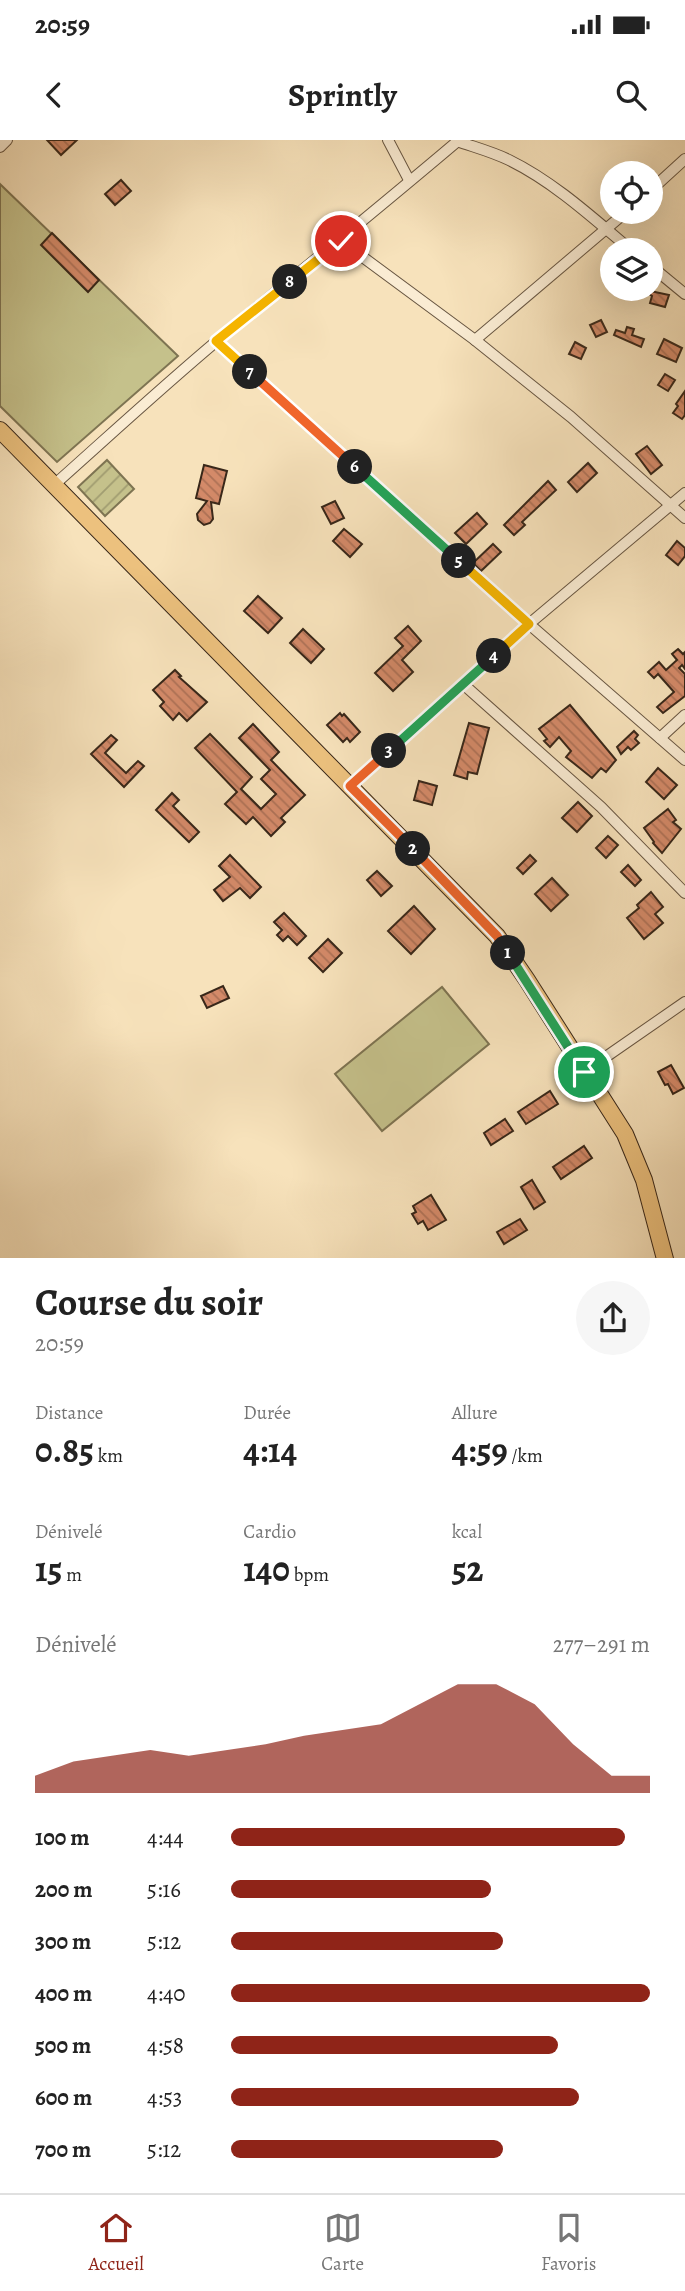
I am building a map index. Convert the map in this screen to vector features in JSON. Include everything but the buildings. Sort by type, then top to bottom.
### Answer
[{"type":"main road","points":[[0,429],[497,936],[625,1134],[654,1210],[665,1258]]},
{"type":"street","points":[[0,147],[7,140]]},
{"type":"street","points":[[388,140],[409,180]]},
{"type":"street","points":[[54,485],[216,341],[341,241],[409,180],[458,141],[527,169],[617,238]]},
{"type":"street","points":[[663,179],[685,159]]},
{"type":"street","points":[[475,340],[612,224]]},
{"type":"street","points":[[341,241],[475,340],[571,417],[685,518]]},
{"type":"street","points":[[663,276],[685,294]]},
{"type":"street","points":[[216,341],[529,624],[685,760]]},
{"type":"street","points":[[350,786],[529,624],[685,493]]},
{"type":"street","points":[[463,684],[601,807],[685,893]]},
{"type":"street","points":[[660,738],[685,715]]},
{"type":"street","points":[[584,1072],[685,1002]]},
{"type":"shaded area","points":[[0,184],[178,356],[57,462],[0,406]]},
{"type":"shaded area","points":[[107,460],[134,489],[105,516],[78,487]]},
{"type":"shaded area","points":[[442,987],[489,1044],[382,1131],[335,1074]]},
{"type":"route","points":[[341,241],[216,341],[529,624],[350,786],[497,936],[584,1072]]}]
